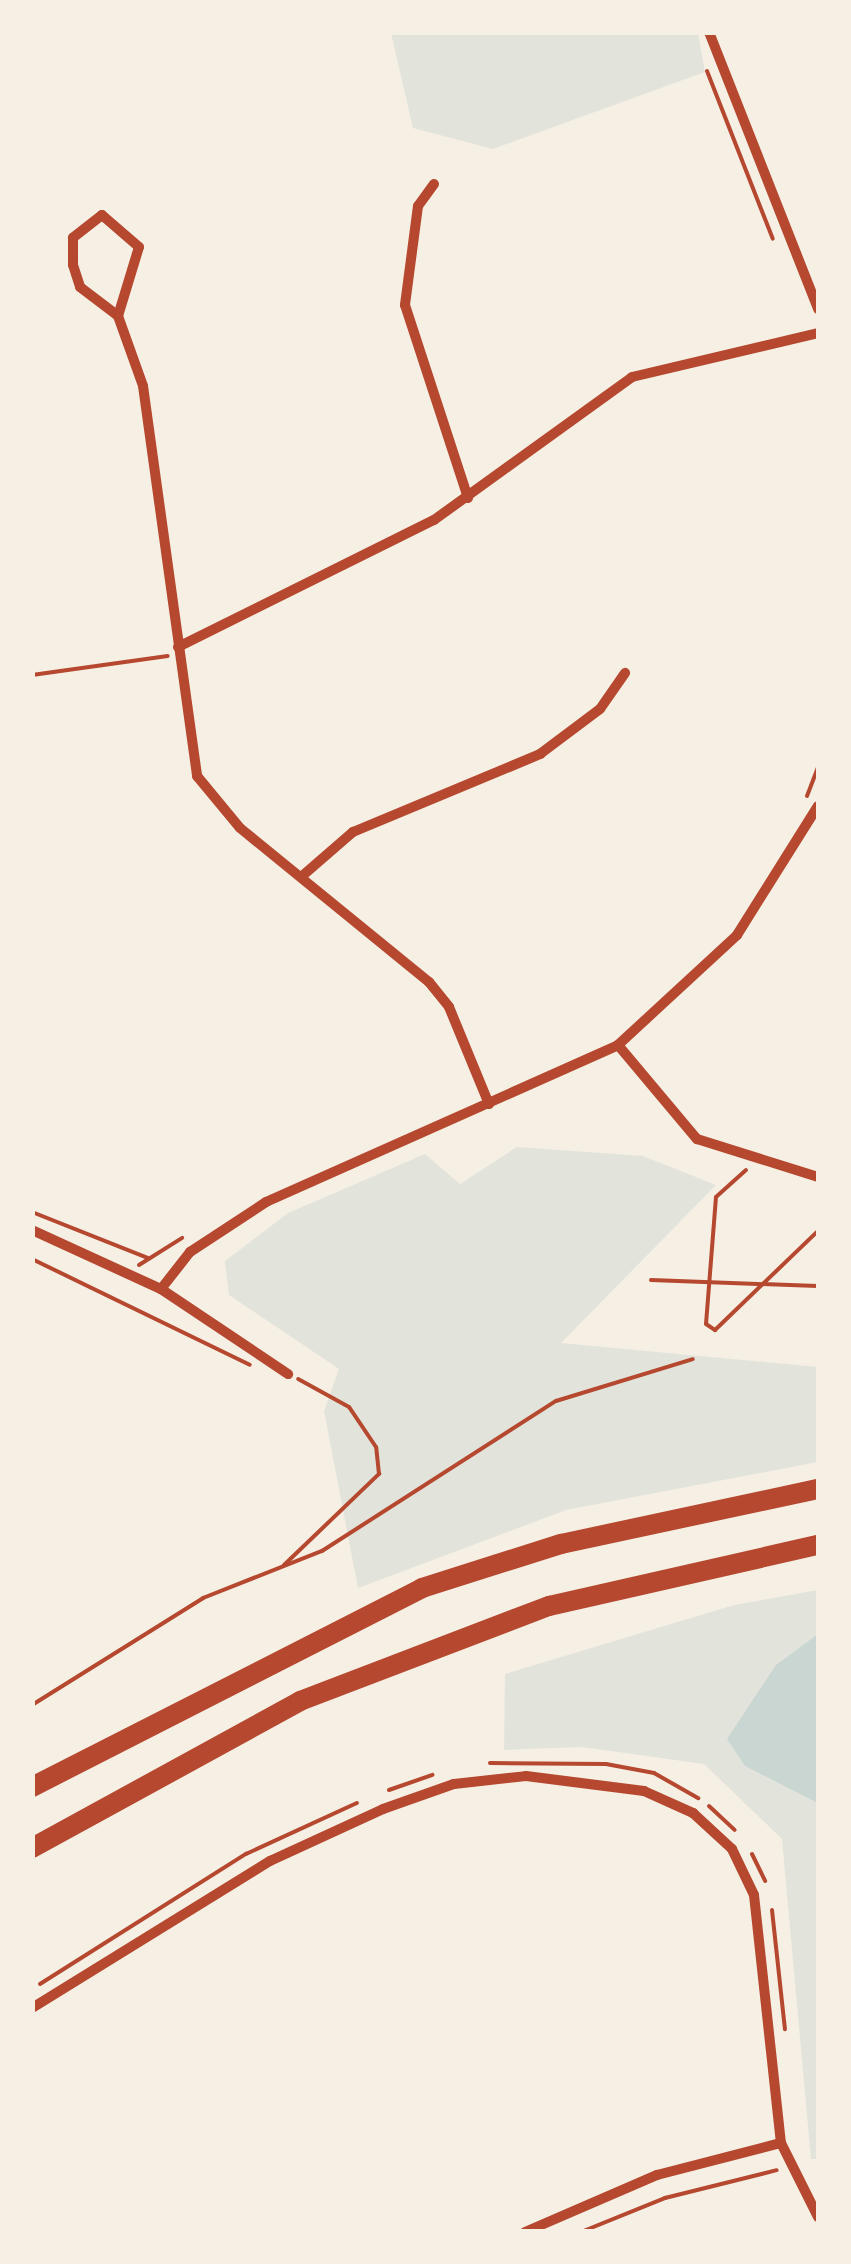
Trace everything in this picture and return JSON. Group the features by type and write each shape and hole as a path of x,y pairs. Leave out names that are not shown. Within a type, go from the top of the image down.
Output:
{"main road":[{"path":"32,1786 422,1588 561,1544 818,1489"},
{"path":"32,1848 300,1701 549,1606 818,1545"}],"street":[{"path":"709,32 818,309"},
{"path":"434,184 418,206 404,305 468,498"},
{"path":"118,316 80,287 73,265 73,238 102,215 138,247 118,316 152,424 197,776 240,828 429,982 450,1007 489,1104"},
{"path":"178,651 468,498 632,377 818,333"},
{"path":"301,877 352,832 540,754 600,709 625,673"},
{"path":"161,1289 190,1252 266,1202 618,1045 737,935 818,806"},
{"path":"618,1045 675,1122 757,1160 818,1177"},
{"path":"32,1230 161,1289 288,1374"},
{"path":"32,2008 270,1861 383,1809 454,1784 593,1779 693,1812 732,1849 754,1895 781,2143 787,2166 818,2218"},
{"path":"525,2232 657,2174 781,2143"}],"path":[{"path":"703,55 780,256"},
{"path":"32,675 178,651"},
{"path":"804,803 818,768"},
{"path":"757,1160 716,1197 706,1324 714,1330 818,1231"},
{"path":"32,1212 148,1258"},
{"path":"32,1258 99,1284 246,1367 262,1358"},
{"path":"651,1280 818,1289 818,1302"},
{"path":"32,1705 203,1598 280,1568 556,1400 693,1360"},
{"path":"280,1568 372,1485 379,1462 350,1406 288,1374"},
{"path":"480,1764 537,1758 654,1774 726,1819 762,1869 787,2046"},
{"path":"379,1794 446,1771"},
{"path":"32,1989 246,1854 361,1801"},
{"path":"581,2232 787,2166"}],"shaded area":[{"path":"391,33 698,33 705,72 493,149 413,128"},
{"path":"517,1147 643,1156 716,1185 561,1343 818,1367 818,1462 566,1510 358,1588 324,1411 339,1369 229,1295 225,1261 288,1213 425,1154 460,1184"},
{"path":"818,1590 818,2159 811,2159 782,1839 704,1764 582,1747 504,1750 505,1674 734,1605"},
{"path":"818,1634 818,1803 745,1766 727,1739 776,1665"}]}
